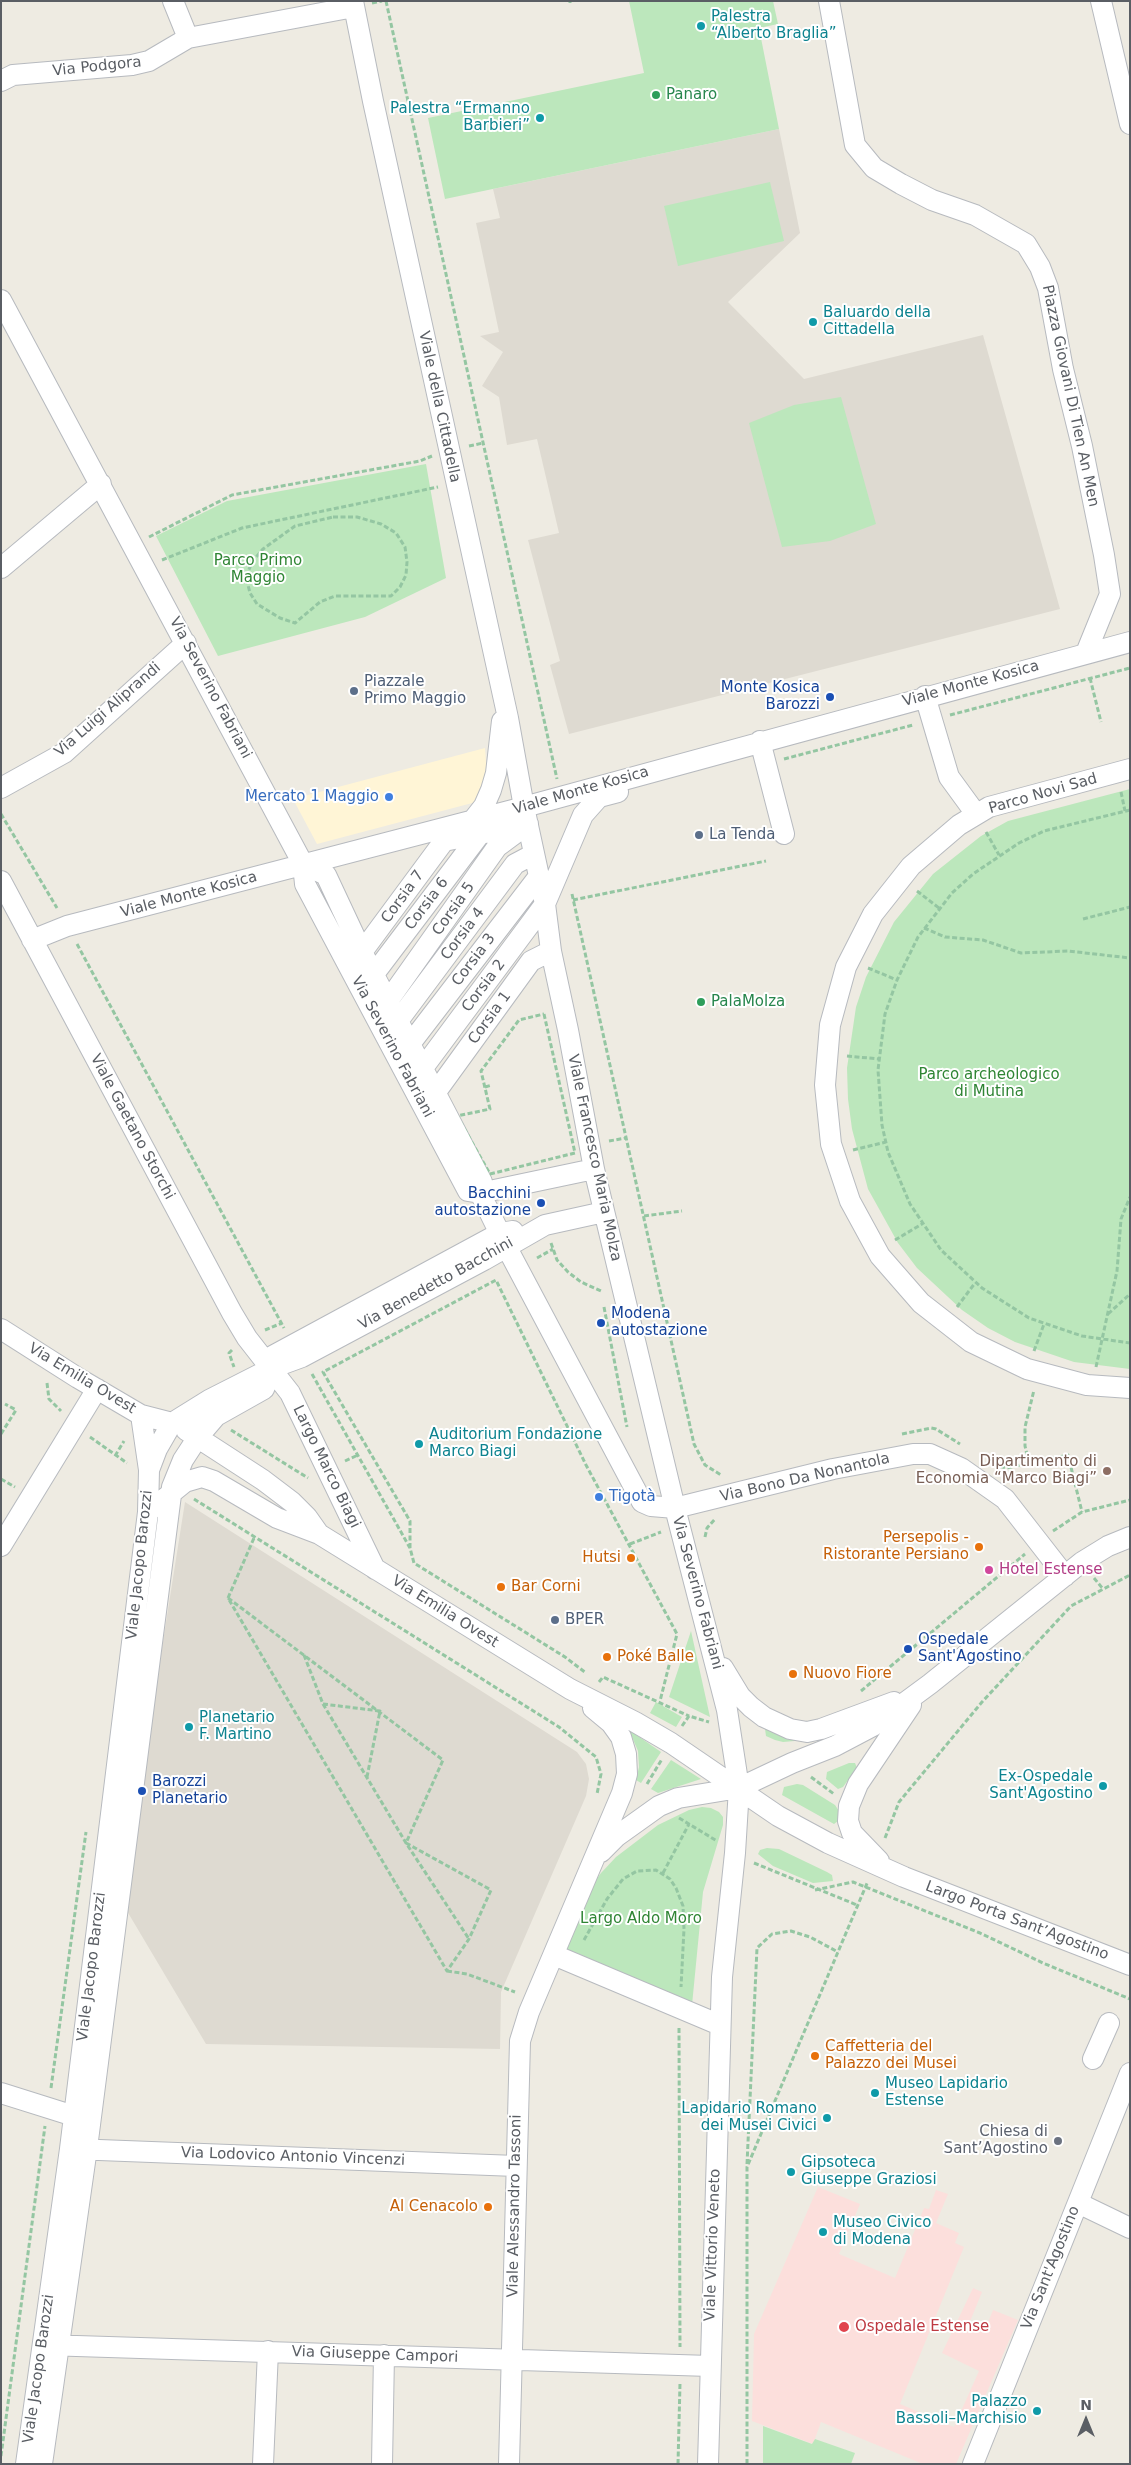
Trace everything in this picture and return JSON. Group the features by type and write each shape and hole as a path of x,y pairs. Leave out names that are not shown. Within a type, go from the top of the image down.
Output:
{"street":[{"path":"173,1 188,38"},
{"name":"Piazza Giovani Di Tien An Men","path":"829,1 855,145 874,168 901,184 932,200 975,215 1026,244 1040,267 1048,288 1063,369 1082,446 1110,594 1086,653"},
{"path":"1101,1 1130,124"},
{"name":"Via Podgora","path":"7,78 132,65 149,61 188,38 354,4"},
{"name":"Viale della Cittadella","path":"354,4 504,699 526,815"},
{"name":"Via Severino Fabriani","path":"1,300 7,324 101,484 186,642 303,864 305,884 468,1191 480,1193 642,1502 651,1506 674,1508 727,1710 739,1788"},
{"path":"1,568 101,484"},
{"name":"Via Luigi Aliprandi","path":"1,788 64,753 186,642"},
{"name":"Viale Monte Kosica","path":"928,708 1086,653 1130,642"},
{"name":"Viale Monte Kosica","path":"545,904 584,815 599,797 1130,653"},
{"name":"Corsia 6","path":"374,974 476,827 496,773 504,699"},
{"path":"928,708 949,777 976,814"},
{"path":"763,752 784,834"},
{"name":"Viale Monte Kosica","path":"32,940 67,926 303,864 526,815 560,796 763,752"},
{"name":"Parco Novi Sad","path":"1130,769 1006,801 976,814 932,846 900,878 873,914 849,961 836,996 826,1054 826,1115 834,1155 850,1201 877,1251 899,1281 945,1324 991,1353 1033,1371 1094,1385 1130,1388"},
{"name":"Viale Francesco Maria Molza","path":"526,815 545,904 551,951 594,1169 674,1508"},
{"name":"Corsia 5","path":"388,1001 497,847 526,815"},
{"name":"Corsia 7","path":"362,952 444,841 476,827"},
{"name":"Corsia 4","path":"398,1021 515,864 534,854"},
{"path":"303,864 326,875 362,952 482,1182 480,1193 594,1169"},
{"name":"Corsia 3","path":"410,1044 538,876"},
{"name":"Viale Gaetano Storchi","path":"1,881 247,1338 268,1364"},
{"name":"Corsia 2","path":"423,1068 545,904"},
{"name":"Corsia 1","path":"436,1092 531,961 551,951"},
{"name":"Via Benedetto Bacchini","path":"172,1423 268,1364 298,1350 503,1240 545,1225 604,1212"},
{"name":"Via Emilia Ovest","path":"1,1329 97,1390 141,1414 149,1474"},
{"path":"141,1414 172,1423 216,1416 264,1390 268,1364"},
{"name":"Largo Marco Biagi","path":"268,1364 290,1393 375,1569"},
{"path":"1,1546 97,1390"},
{"path":"182,1495 172,1487 183,1460 198,1437 216,1416"},
{"path":"149,1474 157,1449 172,1423"},
{"name":"Via Emilia Ovest","path":"172,1423 218,1450 292,1502 319,1534"},
{"name":"Via Bono Da Nonantola","path":"674,1508 833,1469 921,1453 944,1459 1005,1499 1065,1576"},
{"name":"Viale Jacopo Barozzi","path":"26,2464 49,2345 78,2149 74,2116 148,1512 149,1474"},
{"path":"78,2149 182,1495 185,1482 202,1477"},
{"name":"Via Emilia Ovest","path":"202,1477 214,1481 277,1518 319,1534 570,1689"},
{"path":"148,1512 182,1495"},
{"path":"594,1859 617,1836 659,1806 678,1798 739,1788 792,1763 854,1738 891,1714 921,1691 1065,1576 1108,1546 1130,1537"},
{"path":"708,1634 728,1680 740,1696 764,1717 790,1729 807,1732 821,1729 921,1691"},
{"path":"570,1689 611,1723 621,1738 626,1754 625,1784 594,1859 562,1959 720,2025 722,1977 735,1853 739,1788"},
{"path":"570,1689 635,1722 739,1788"},
{"name":"Largo Porta Sant’Agostino","path":"876,1862 852,1833 848,1821 849,1806 858,1784 921,1691"},
{"name":"Largo Porta Sant’Agostino","path":"739,1788 778,1816 904,1877 1130,1965"},
{"name":"Viale Alessandro Tassoni","path":"509,2464 520,2042 529,2012 562,1959"},
{"path":"1093,2059 1109,2022"},
{"name":"Viale Vittorio Veneto","path":"708,2464 720,2025"},
{"name":"Via Sant'Agostino","path":"973,2464 1130,2073"},
{"path":"1,2094 74,2116"},
{"name":"Via Lodovico Antonio Vincenzi","path":"78,2149 516,2166"},
{"path":"1078,2203 1130,2228"},
{"path":"42,2464 49,2345"},
{"name":"Via Giuseppe Campori","path":"49,2345 512,2358 710,2366"},
{"path":"263,2464 268,2351"},
{"path":"382,2464 384,2355"}],"path":[{"path":"386,1 560,796"},
{"path":"133,544 232,495 420,461 449,450 483,443"},
{"path":"145,566 242,528 456,483"},
{"path":"312,514 314,520"},
{"path":"333,517 357,517 382,524 396,533 405,547 407,562 406,576 400,587 391,596 335,596 320,602 295,623 280,618 257,604 250,593 246,577 252,562 263,549 279,536 295,526 314,520 333,517"},
{"path":"763,752 928,708 1090,678 1130,668"},
{"path":"1090,678 1101,722"},
{"path":"1130,810 1044,831 999,855 972,874 939,908 924,928 904,962 885,1014 879,1059 878,1098 886,1142 898,1179 922,1224 941,1250 975,1282 1005,1304 1044,1324 1082,1336 1130,1343"},
{"path":"1,814 67,926 282,1323 410,1548 414,1563 565,1657 599,1682 603,1677 660,1701 689,1716"},
{"path":"976,814 999,855"},
{"path":"573,900 766,860"},
{"path":"900,878 939,908"},
{"path":"571,891 694,1444 699,1456 710,1470 705,1478 715,1519 707,1528 703,1544"},
{"path":"1083,919 1130,908"},
{"path":"924,928 945,936 983,940 1021,953 1068,951 1130,958"},
{"path":"849,961 897,980"},
{"path":"544,1014 575,1153 490,1174 456,1116 490,1109 484,1087 481,1071 519,1020 544,1014"},
{"path":"826,1054 879,1059"},
{"path":"484,1087 492,1086"},
{"path":"834,1155 886,1142"},
{"path":"1094,1385 1101,1340 1117,1271 1121,1218 1130,1197"},
{"path":"644,1216 682,1211"},
{"path":"877,1251 922,1224"},
{"path":"541,1265 536,1257 552,1249 568,1272 581,1282 601,1289 629,1434"},
{"path":"410,1548 410,1521 323,1372 496,1280 586,1466 677,1634 660,1701"},
{"path":"945,1324 975,1282"},
{"path":"1106,1316 1115,1304 1130,1294"},
{"path":"233,1370 234,1365 229,1353 247,1338 282,1323"},
{"path":"1029,1463 1025,1446 1025,1427 1033,1371 1044,1324"},
{"path":"40,1379 48,1384 49,1399 75,1425 149,1474"},
{"path":"290,1393 316,1380"},
{"path":"1,1434 16,1410 5,1404"},
{"path":"617,1408 626,1424"},
{"path":"216,1416 233,1432 308,1478 358,1455"},
{"path":"218,1450 238,1426"},
{"path":"202,1477 182,1495 559,1728 596,1757 601,1774 594,1803"},
{"path":"856,1696 1039,1542 1082,1512 1130,1500"},
{"path":"228,1598 254,1538"},
{"path":"747,2167 876,1862 899,1802 982,1702 1071,1606 1130,1575"},
{"path":"228,1598 443,1760 406,1843"},
{"path":"228,1598 447,1971"},
{"path":"304,1655 323,1704 406,1843 469,1939"},
{"path":"323,1704 380,1711"},
{"path":"367,1777 380,1711"},
{"path":"792,1763 849,1806"},
{"path":"601,1774 625,1784"},
{"path":"659,1806 735,1853 767,1870 857,1905"},
{"path":"662,1873 688,1824"},
{"path":"1,2456 87,1827"},
{"path":"406,1843 491,1890 469,1939 447,1971"},
{"path":"562,1959 607,1899 623,1879 630,1874 648,1869 662,1873 676,1888 684,1918 680,2008 680,2365 678,2464"},
{"path":"815,1890 854,1882 980,1933 1043,1963 1130,1999"},
{"path":"747,2464 747,2167 756,1948 772,1934 791,1931 810,1937 838,1952"},
{"path":"447,1971 467,1974 515,1992 518,1983"}],"shaded area":[{"path":"779,129 800,233 728,302 804,379 983,335 1060,609 569,734 550,665 560,661 528,540 559,533 537,439 507,445 499,397 482,386 503,352 480,336 499,332 476,223 500,218 493,189"},
{"name":"Mercato 1 Maggio","path":"485,748 487,777 476,802 317,844 293,799"},
{"path":"185,1502 577,1752 586,1764 589,1779 586,1796 501,1992 500,2049 206,2044 124,1906 131,1844"},
{"name":"Ospedale Estense","path":"818,2187 860,2204 839,2254 895,2278 924,2208 929,2209 936,2190 948,2194 936,2223 959,2233 955,2243 964,2247 900,2404 954,2427 979,2371 942,2353 973,2288 982,2292 969,2324 985,2330 993,2310 1018,2320 956,2464 923,2464 821,2422 813,2444 752,2421 754,2334"}],"green space":[{"name":"Panaro","path":"629,1 773,1 778,24 759,28 779,129 445,199 428,118 644,73"},
{"path":"770,182 784,241 678,266 664,206"},
{"path":"841,397 876,524 830,541 782,547 749,423 794,405"},
{"name":"Parco Primo Maggio","path":"426,464 446,578 365,617 218,656 156,536 227,501"},
{"name":"Parco archeologico di Mutina","path":"1130,789 1130,1369 1074,1362 1015,1342 988,1328 962,1310 917,1268 898,1243 868,1189 852,1129 848,1099 847,1068 856,1007 866,977 894,922 933,874 981,836 1008,821"},
{"path":"691,1631 710,1717 669,1697"},
{"path":"656,1702 682,1717 676,1727 650,1713"},
{"path":"625,1727 661,1752 641,1783 636,1780 639,1767 638,1751 632,1737 624,1730"},
{"path":"765,1729 806,1740 783,1742 775,1740 766,1736"},
{"path":"671,1760 701,1779 658,1793 651,1789"},
{"path":"849,1763 855,1763 857,1768 843,1787 838,1789 826,1779 827,1772"},
{"path":"797,1784 803,1785 835,1805 839,1811 838,1821 834,1824 782,1795 784,1787"},
{"name":"Largo Aldo Moro","path":"702,1807 711,1808 719,1812 723,1817 723,1825 703,1892 692,2005 560,1950 586,1893 616,1857 658,1825 689,1810"},
{"path":"767,1848 779,1849 827,1872 832,1875 833,1881 813,1883 773,1866 758,1854 760,1850"},
{"path":"763,2426 812,2444 815,2439 855,2453 851,2464 763,2464"}],"place":[{"name":"Palestra “Alberto Braglia”","path":"701,26"},
{"name":"Panaro","path":"656,95"},
{"name":"Palestra “Ermanno Barbieri”","path":"540,118"},
{"name":"Baluardo della Cittadella","path":"813,322"},
{"name":"Piazzale Primo Maggio","path":"354,691"},
{"name":"Monte Kosica Barozzi","path":"830,697"},
{"name":"Mercato 1 Maggio","path":"389,797"},
{"name":"La Tenda","path":"699,835"},
{"name":"PalaMolza","path":"701,1002"},
{"name":"Bacchini autostazione","path":"541,1203"},
{"name":"Modena autostazione","path":"601,1323"},
{"name":"Auditorium Fondazione Marco Biagi","path":"419,1444"},
{"name":"Dipartimento di Economia “Marco Biagi”","path":"1107,1471"},
{"name":"Tigotà","path":"599,1497"},
{"name":"Persepolis - Ristorante Persiano","path":"979,1547"},
{"name":"Hutsi","path":"631,1558"},
{"name":"Hotel Estense","path":"989,1570"},
{"name":"Bar Corni","path":"501,1587"},
{"name":"BPER","path":"555,1620"},
{"name":"Ospedale Sant'Agostino","path":"908,1649"},
{"name":"Poké Balle","path":"607,1657"},
{"name":"Nuovo Fiore","path":"793,1674"},
{"name":"Planetario F. Martino","path":"189,1727"},
{"name":"Ex-Ospedale Sant'Agostino","path":"1103,1786"},
{"name":"Barozzi Planetario","path":"142,1791"},
{"name":"Caffetteria del Palazzo dei Musei","path":"815,2056"},
{"name":"Museo Lapidario Estense","path":"875,2093"},
{"name":"Lapidario Romano dei Musei Civici","path":"827,2118"},
{"name":"Chiesa di Sant’Agostino","path":"1058,2141"},
{"name":"Gipsoteca Giuseppe Graziosi","path":"791,2172"},
{"name":"Al Cenacolo","path":"488,2207"},
{"name":"Museo Civico di Modena","path":"823,2232"},
{"name":"Ospedale Estense","path":"844,2327"},
{"name":"Palazzo Bassoli–Marchisio","path":"1037,2411"}]}
